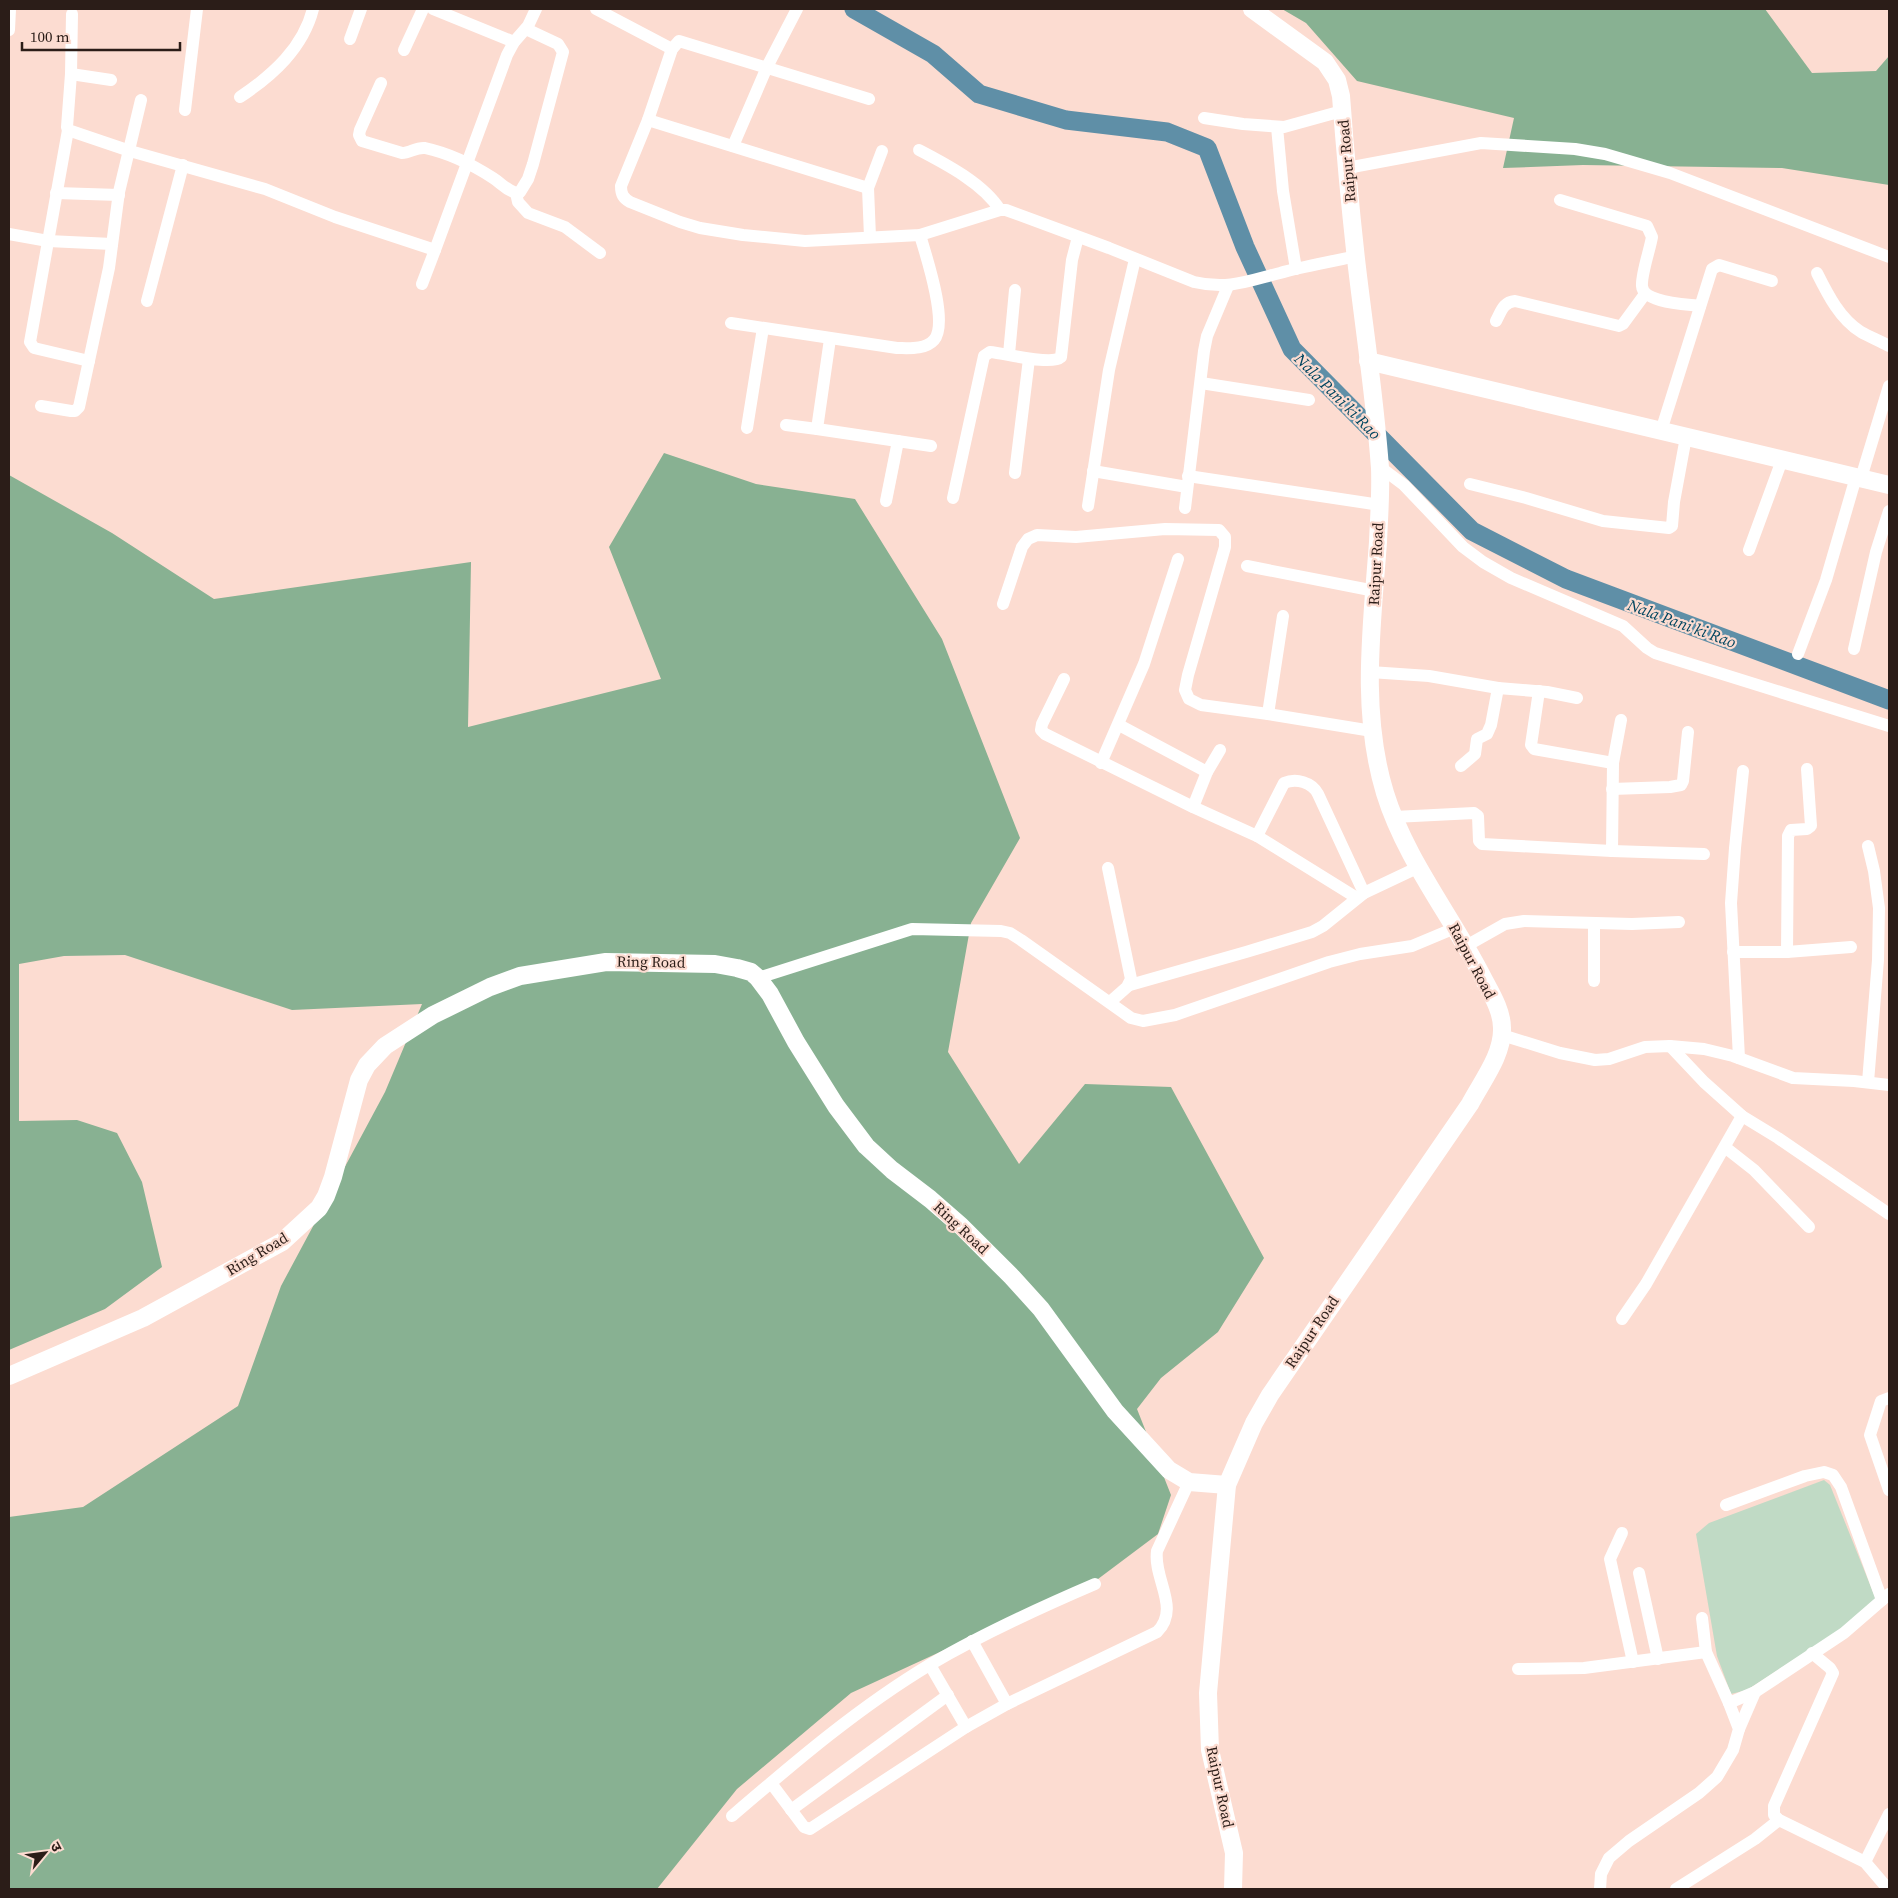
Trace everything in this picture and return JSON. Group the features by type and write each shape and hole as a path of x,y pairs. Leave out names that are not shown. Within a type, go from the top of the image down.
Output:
{"street":[{"path":"9,30 10,9"},
{"path":"185,110 197,9"},
{"path":"240,97 258,85 285,60 302,37 313,9"},
{"path":"350,38 361,9"},
{"path":"404,50 423,9"},
{"path":"433,9 514,42"},
{"path":"422,284 507,55 514,42 526,29 536,9"},
{"path":"598,9 672,49"},
{"path":"733,146 767,67 797,9"},
{"name":"Raipur Road","path":"1233,1889 1234,1853 1210,1750 1208,1694 1227,1484 1254,1423 1270,1395 1470,1104 1495,1060 1502,1035 1498,1009 1466,946 1419,867 1394,817 1385,793 1372,731 1370,672 1380,505 1379,462 1342,111 1337,80 1326,62 1252,9"},
{"path":"72,14 68,130 30,344 34,348 89,361"},
{"path":"516,193 523,188 528,179 563,52 558,44 526,29"},
{"path":"869,99 681,40 672,49 648,120 621,186 623,197 630,202 680,222 716,231 822,242 870,237 920,235 1000,210 1011,211 1194,282 1228,286 1248,283 1296,269 1356,256"},
{"path":"70,74 111,80"},
{"path":"381,83 360,130 359,135 362,141 402,153 424,148 467,164 516,193 518,202 528,213 557,223 600,253"},
{"path":"41,406 71,411 78,410 109,268 119,195 141,100"},
{"path":"1204,118 1277,127 1288,126 1342,111"},
{"path":"648,120 868,188"},
{"path":"1277,127 1283,191 1296,269"},
{"path":"68,130 130,151 265,189 334,217 435,250"},
{"path":"1347,168 1481,143 1565,148 1605,154 1670,173 1889,257"},
{"path":"918,150 982,189 1000,210"},
{"path":"870,237 867,203 868,188 882,151"},
{"path":"147,301 183,165"},
{"path":"56,193 119,195"},
{"path":"1560,200 1650,229 1652,237 1641,285 1645,294 1652,299 1700,306"},
{"path":"9,234 48,241 112,244"},
{"path":"731,323 897,348 913,348 930,343 935,339 939,325 939,311 920,235"},
{"path":"953,498 984,356 990,352 1029,359 1059,360 1062,355 1072,260 1078,237"},
{"path":"1088,506 1109,370 1135,258"},
{"path":"1661,431 1712,269 1719,265 1772,281"},
{"path":"1817,274 1836,307 1852,325 1861,332 1889,346"},
{"path":"1185,508 1207,336 1228,286"},
{"path":"1009,354 1015,290"},
{"path":"1496,321 1504,305 1515,301 1618,326 1623,324 1645,294"},
{"path":"747,428 762,328"},
{"path":"817,430 830,339"},
{"path":"1015,473 1029,359"},
{"path":"1368,360 1889,485"},
{"path":"1201,383 1309,400"},
{"path":"1798,654 1826,580 1889,386"},
{"path":"786,425 931,446"},
{"path":"1470,484 1526,498 1603,522 1669,528 1672,526 1674,502 1686,437"},
{"path":"886,501 898,441"},
{"path":"1749,550 1782,460"},
{"path":"1379,462 1404,485 1463,547 1483,562 1511,578 1623,626 1655,653 1889,726"},
{"path":"1093,471 1380,505"},
{"path":"1854,649 1885,539 1889,511"},
{"path":"1003,604 1022,547 1028,539 1034,536 1076,537 1165,529 1218,530 1223,533 1226,540 1223,558 1188,675 1186,694 1189,700 1201,705 1372,731"},
{"path":"1101,763 1144,664 1178,559"},
{"path":"1247,566 1374,590"},
{"path":"1268,714 1283,616"},
{"path":"1370,672 1429,676 1498,688 1539,691 1577,698"},
{"path":"1064,679 1042,724 1041,730 1045,734 1101,763 1257,836 1361,895"},
{"path":"1461,766 1475,754 1479,737 1488,732 1498,688"},
{"path":"1539,691 1531,743 1532,748 1613,763"},
{"path":"1612,851 1613,763 1621,720"},
{"path":"1119,725 1207,772"},
{"path":"1612,789 1681,785 1684,781 1688,732"},
{"path":"1193,807 1207,772 1220,750"},
{"path":"1786,952 1788,834 1793,829 1807,829 1811,826 1807,769"},
{"path":"1739,1058 1732,904 1743,771"},
{"path":"1257,836 1284,783 1290,781 1312,785 1318,794 1361,895"},
{"path":"1394,817 1474,813 1478,816 1478,841 1482,844 1704,854"},
{"path":"1868,846 1880,908 1878,960 1868,1082"},
{"path":"1110,1002 1130,985 1304,935 1323,926 1361,895 1419,867"},
{"path":"1108,868 1130,974 1130,985"},
{"path":"1466,946 1504,924 1524,921 1594,923 1679,922"},
{"path":"1594,923 1594,981"},
{"path":"758,978 912,928 1000,931 1010,933 1022,940 1131,1018 1143,1021 1154,1020 1329,962 1360,954 1412,946 1456,928"},
{"path":"1733,952 1786,952 1851,947"},
{"name":"Ring Road","path":"9,1376 143,1318 282,1242 301,1226 319,1208 329,1187 359,1080 367,1065 385,1046 433,1016 490,987 520,976 606,962 715,964 751,972 758,978 770,994 796,1042 836,1106 866,1146 892,1170 961,1226 1041,1308 1116,1411 1169,1470 1189,1482 1227,1484"},
{"path":"1502,1035 1560,1053 1595,1060 1609,1059 1645,1047 1670,1046 1704,1049 1739,1058 1793,1078 1889,1085"},
{"path":"1670,1046 1704,1082 1742,1116 1778,1138 1889,1214"},
{"path":"1622,1319 1646,1284 1726,1148 1742,1116"},
{"path":"1726,1148 1754,1170 1809,1227"},
{"path":"1889,1398 1881,1401 1870,1435 1889,1490"},
{"path":"1726,1505 1805,1476 1824,1472 1833,1475 1841,1487 1886,1597 1844,1632 1755,1692 1729,1704"},
{"path":"771,1783 804,1827 810,1829 966,1727 1007,1704 1157,1632 1163,1626 1168,1610 1156,1561 1157,1551 1189,1482"},
{"path":"1622,1533 1610,1558 1633,1662"},
{"path":"1640,1572 1658,1659"},
{"path":"732,1816 854,1717 930,1665 1031,1611 1095,1584"},
{"path":"1702,1618 1706,1652 1739,1729"},
{"path":"972,1641 1007,1704"},
{"path":"1518,1669 1584,1668 1706,1652"},
{"path":"1812,1653 1830,1668 1833,1673 1774,1806 1774,1815 1779,1820 1865,1862 1888,1889"},
{"path":"930,1665 966,1727"},
{"path":"1600,1889 1601,1874 1609,1858 1699,1793 1717,1777 1733,1750 1739,1729 1755,1692"},
{"path":"791,1810 948,1694"},
{"path":"1865,1862 1889,1814"},
{"path":"1676,1889 1756,1839 1779,1820"}],"green space":[{"path":"1282,9 1765,9 1812,73 1876,71 1889,56 1889,185 1782,168 1583,165 1503,168 1514,118 1357,81 1306,23"},
{"path":"664,453 756,484 855,499 942,639 1020,838 971,923 948,1052 1019,1164 1085,1084 1171,1087 1264,1258 1218,1332 1161,1378 1137,1409 1171,1495 1158,1534 1098,1579 851,1693 737,1789 657,1889 9,1889 9,1517 83,1507 238,1406 281,1286 385,1092 422,1004 292,1010 125,955 64,956 19,964 19,1121 77,1120 117,1133 142,1182 162,1267 105,1309 9,1350 9,475 112,533 214,599 471,562 468,727 661,679 609,547"},
{"path":"1824,1480 1830,1485 1875,1597 1875,1602 1846,1626 1747,1690 1731,1694 1717,1656 1696,1534 1709,1523"}],"waterway":[{"name":"Nala Pani ki Rao","path":"854,9 933,54 979,94 1066,120 1167,132 1207,148 1245,247 1292,349 1472,531 1566,579 1889,700"}]}
